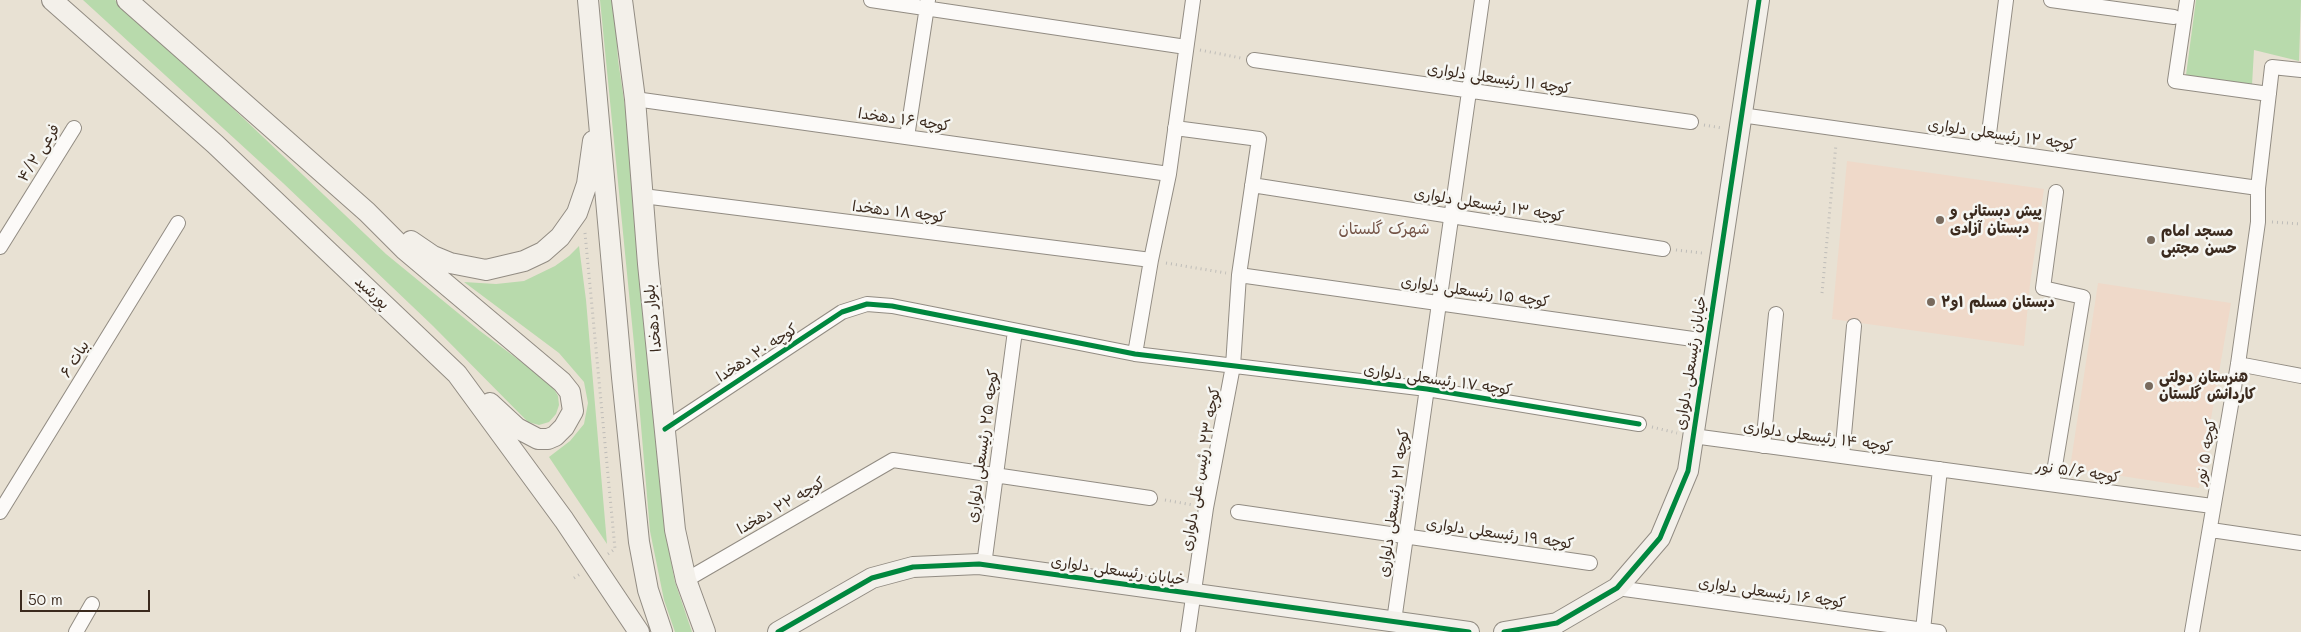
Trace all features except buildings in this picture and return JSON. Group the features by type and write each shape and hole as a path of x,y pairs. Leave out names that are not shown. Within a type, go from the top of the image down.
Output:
{"main road":[{"name":"پورشید","path":"52,0 215,144 457,374 564,520 639,632"},
{"path":"127,0 367,212 404,249 562,382 570,392 573,410 561,431 548,439 538,439 517,428 457,374"},
{"path":"588,0 639,542 648,590 662,632"},
{"name":"بلوار دهخدا","path":"622,0 635,99 675,530 686,580 705,632"},
{"name":"خیابان رئیسعلی دلواری","path":"1504,632 1557,622 1617,588 1660,538 1688,470 1759,0"},
{"path":"367,212 433,256 470,269 486,270 500,268 524,262 543,252 567,228 584,197 590,169 597,90"},
{"name":"خیابان رئیسعلی دلواری","path":"778,632 872,578 912,567 984,565 1394,622 1434,630 1469,632"}],"street":[{"path":"871,0 927,4 1186,47"},
{"path":"1135,354 1150,260 1168,174 1193,0"},
{"name":"کوچه ۲۱ رئیسعلی دلواری","path":"1394,622 1482,0"},
{"path":"1988,149 2006,0"},
{"path":"2051,0 2174,17"},
{"path":"2187,0 2174,81 2268,94"},
{"path":"907,137 927,4"},
{"name":"کوچه ۱۱ رئیسعلی دلواری","path":"1254,60 1691,122"},
{"name":"کوچه ۵ نور","path":"2192,632 2211,530 2212,506 2238,364 2258,222 2258,188 2272,67 2301,70"},
{"name":"کوچه ۱۶ دهخدا","path":"635,99 1168,174"},
{"name":"کوچه ۱۲ رئیسعلی دلواری","path":"1740,123 1837,128 2258,188"},
{"name":"فرعی ۴/۲","path":"0,247 74,128"},
{"name":"کوچه ۲۳ رئیس علی دلواری","path":"1175,128 1259,139 1239,275 1233,366 1206,508 1188,632"},
{"name":"کوچه ۱۳ رئیسعلی دلواری","path":"1252,185 1664,248"},
{"path":"2052,484 2083,297 2043,288 2056,192"},
{"name":"کوچه ۱۸ دهخدا","path":"643,196 1150,260"},
{"name":"بیات ۶","path":"0,512 178,223"},
{"name":"کوچه ۱۵ رئیسعلی دلواری","path":"1239,275 1707,341"},
{"name":"کوچه ۲۰ دهخدا","path":"665,429 842,312 867,304"},
{"name":"کوچه ۱۷ رئیسعلی دلواری","path":"867,304 892,306 1135,354 1427,389 1639,424"},
{"path":"1763,446 1776,314"},
{"path":"1842,456 1854,326"},
{"name":"کوچه ۲۵ رئیسعلی دلواری","path":"984,565 1015,331"},
{"path":"2238,364 2301,376"},
{"name":"کوچه ۱۴ رئیسعلی دلواری","path":"1693,436 1940,469"},
{"name":"کوچه ۲۲ دهخدا","path":"686,580 893,460 995,475"},
{"path":"1923,630 1940,469"},
{"name":"کوچه ۵/۶ نور","path":"1940,469 2212,506"},
{"path":"995,475 1150,498"},
{"name":"کوچه ۱۹ رئیسعلی دلواری","path":"1238,512 1590,563"},
{"path":"2211,530 2301,543"},
{"name":"کوچه ۱۶ رئیسعلی دلواری","path":"1617,588 1938,632"},
{"path":"76,632 92,604"}],"path":[{"path":"1186,47 1254,60"},
{"path":"1691,122 1740,123"},
{"path":"1822,293 1837,128"},
{"path":"2258,222 2301,224"},
{"path":"586,234 615,549"},
{"path":"1664,248 1720,255"},
{"path":"1150,260 1239,275"},
{"path":"1639,424 1693,436"},
{"path":"1150,498 1206,508"}],"shaded area":[{"path":"1847,161 2044,189 2030,284 2024,346 1832,319"},
{"name":"هنرستان دولتی کاردانش گلستان","path":"2098,283 2231,303 2199,488 2070,468"}],"green space":[{"path":"83,0 115,0 221,97 386,254 480,331 551,384 558,396 559,405 556,414 549,422 539,425 528,422 433,326 283,183"},
{"path":"600,0 614,0 618,60 627,120 665,531 675,582 692,632 675,632 664,600 650,531 634,344"},
{"path":"2196,0 2301,0 2299,61 2254,50 2252,85 2186,75"},
{"path":"579,246 586,300 607,544 549,457 570,441 584,424 588,403 584,382 559,353 464,282 496,284 524,281 555,266"}],"cycle path":[{"path":"1504,632 1557,623 1617,588 1660,538 1688,471 1759,0"},
{"path":"665,429 842,312 867,304 892,306 1135,354 1427,389 1639,424"},
{"path":"778,632 872,578 913,567 979,564 1469,632"}],"place":[{"name":"پیش دبستانی و دبستان آزادی","path":"1940,220"},
{"name":"مسجد امام حسن مجتبی","path":"2151,240"},
{"name":"دبستان مسلم ۱و۲","path":"1931,302"},
{"name":"هنرستان دولتی کاردانش گلستان","path":"2149,386"}],"district":[{"name":"شهرک گلستان","path":"1384,229"}]}
